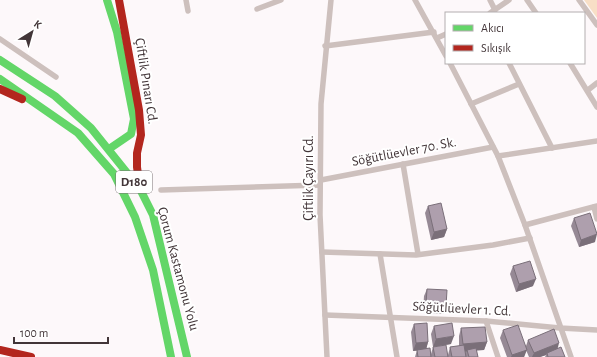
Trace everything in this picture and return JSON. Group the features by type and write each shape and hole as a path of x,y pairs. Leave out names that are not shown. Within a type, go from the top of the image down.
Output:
{"main road":[{"name":"Çiftlik Pınarı Cd.","path":"108,0 134,119 131,134 109,149"},
{"name":"Çiftlik Pınarı Cd.","path":"119,0 139,110 141,134 137,153 137,167 140,189"},
{"name":"Çorum Kastamonu Yolu","path":"0,60 55,96 91,128 140,189 153,215 187,356"},
{"name":"Çorum Kastamonu Yolu","path":"0,79 78,133 114,174 135,217 153,270 170,356"},
{"path":"0,89 49,113"},
{"path":"0,350 31,357"}],"street":[{"path":"186,0 188,10"},
{"path":"257,9 281,0"},
{"name":"Çiftlik Çayırı Cd.","path":"327,357 320,183 321,104 325,46 331,0"},
{"path":"415,0 445,54"},
{"path":"490,0 493,11 509,0"},
{"path":"527,0 535,12"},
{"path":"579,0 597,25"},
{"path":"325,46 434,32"},
{"path":"437,38 445,34"},
{"path":"0,39 56,77"},
{"path":"451,64 498,156 530,238 571,357"},
{"path":"509,64 552,148"},
{"path":"571,64 588,90 597,107"},
{"path":"588,90 597,83"},
{"path":"471,104 519,84"},
{"path":"498,156 597,141"},
{"name":"Söğütlüevler 70. Sk.","path":"161,190 320,183 403,164 493,147"},
{"path":"403,164 418,254"},
{"path":"525,225 595,206 597,219"},
{"path":"322,252 418,254 493,246 530,238"},
{"path":"380,254 397,357"},
{"name":"Söğütlüevler 1. Cd.","path":"325,315 486,321 597,330"},
{"path":"486,321 498,357"}],"shaded area":[{"path":"584,0 597,0 597,18"}],"building":[{"path":"441,203 447,229 434,232 428,206"},
{"path":"590,213 597,234 581,240 574,218"},
{"path":"530,261 536,279 519,284 513,266"},
{"path":"427,289 447,290 446,306 426,304"},
{"path":"427,323 428,342 416,343 414,324"},
{"path":"452,323 454,336 436,339 434,326"},
{"path":"518,325 527,350 512,355 503,330"},
{"path":"485,327 487,342 463,344 461,328"},
{"path":"554,329 559,343 534,353 528,340"},
{"path":"446,345 448,357 435,357 433,347"},
{"path":"464,345 466,357 452,357 450,347"},
{"path":"561,347 565,357 548,357 547,353"},
{"path":"430,348 431,357 418,357 417,350"},
{"path":"476,348 478,357 469,357 467,350"}],"traffic: fast":[{"path":"107,0 117,32 134,119 131,134 109,149"},
{"path":"0,60 55,96 91,128 140,189 153,215 187,357"},
{"path":"0,79 78,133 114,174 135,217 153,270 171,357"}],"traffic: jam":[{"path":"119,0 139,110 141,135 137,153 137,167 140,189"},
{"path":"0,89 22,99"},
{"path":"0,350 31,357"}]}
